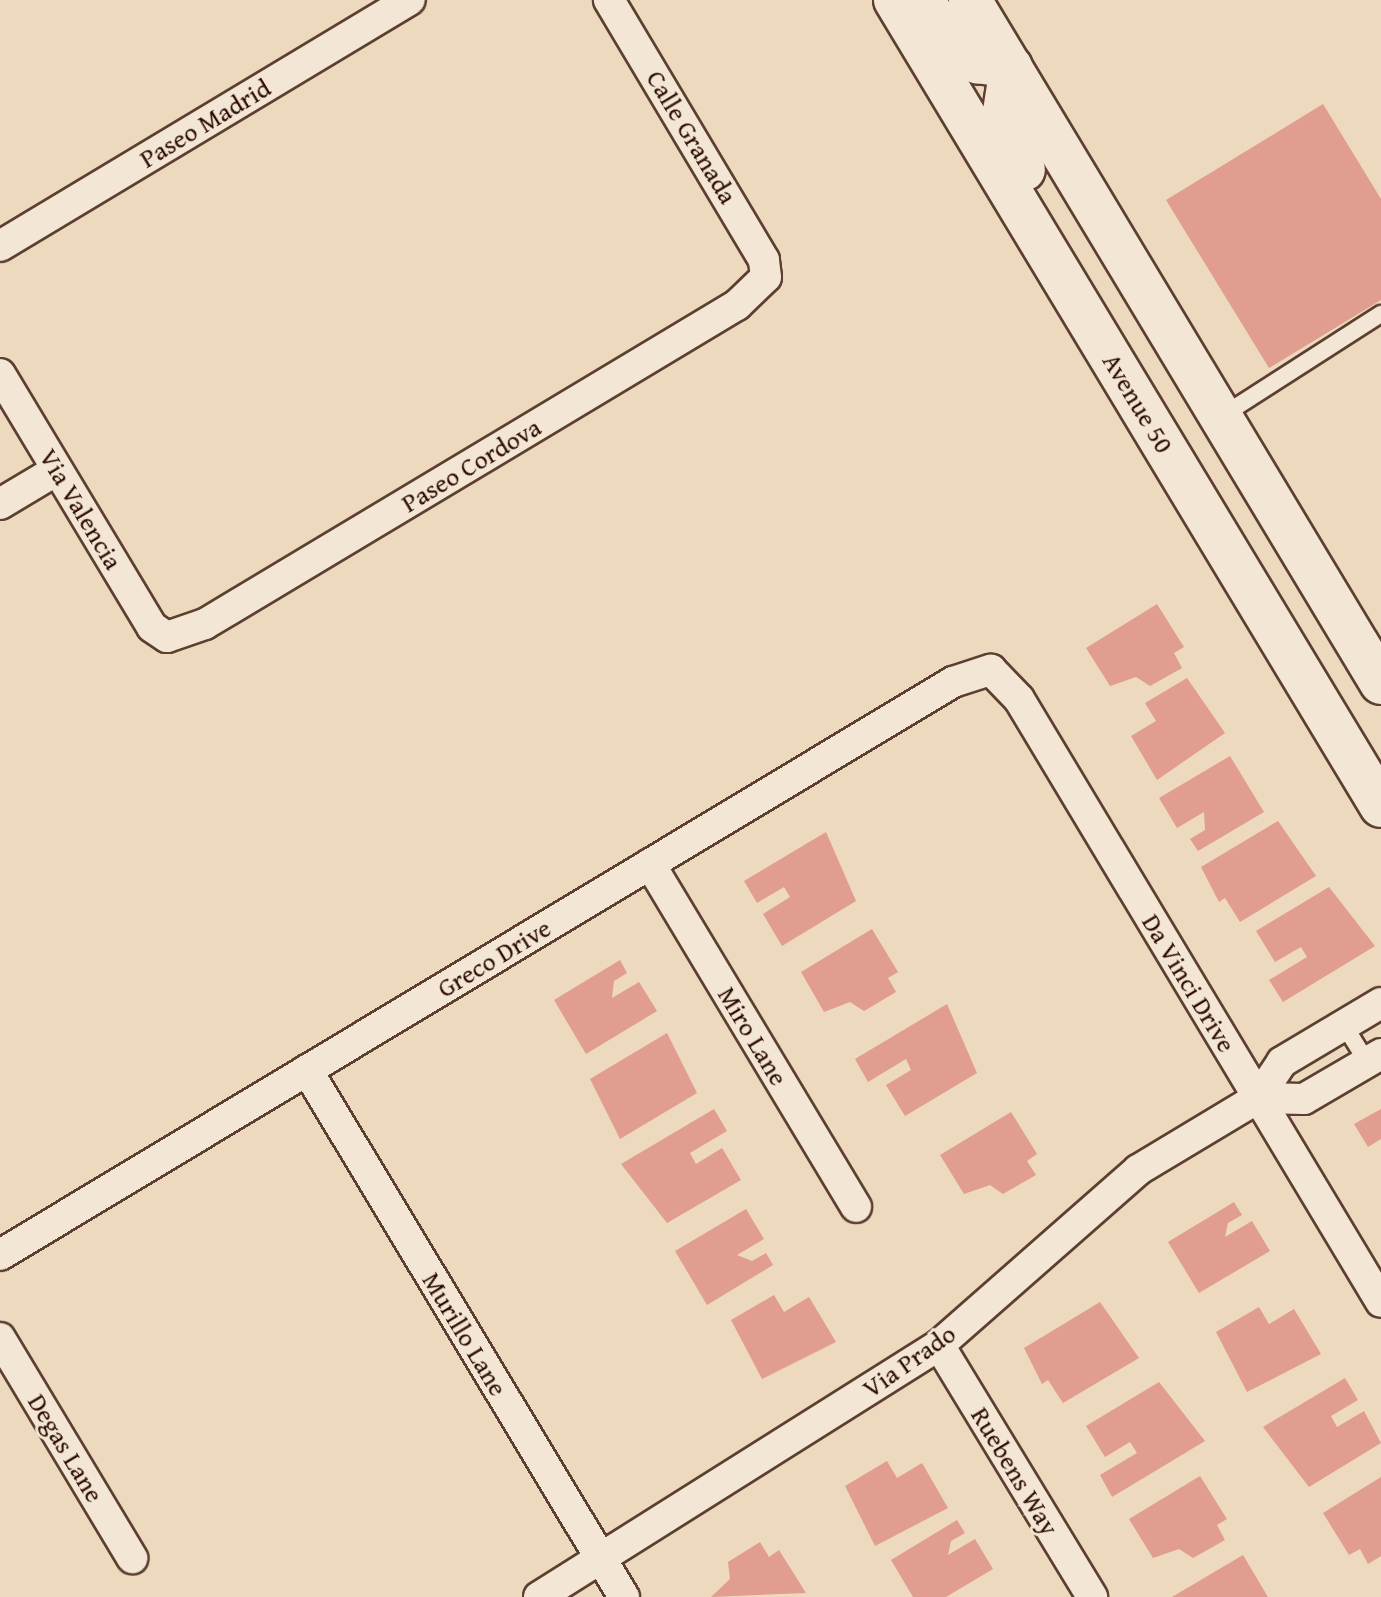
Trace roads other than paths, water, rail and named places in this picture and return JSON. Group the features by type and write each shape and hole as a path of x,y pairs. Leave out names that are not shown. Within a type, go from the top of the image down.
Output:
{"main road":[{"name":"Avenue 50","path":"895,0 1381,806"},
{"path":"924,0 951,46 977,62 1011,67"},
{"path":"970,0 1381,683"},
{"path":"1011,67 1001,131 1153,387 1168,453"}],"street":[{"name":"Paseo Madrid","path":"0,246 410,0"},
{"name":"Calle Granada","path":"609,0 753,239 766,277"},
{"name":"Paseo Cordova","path":"167,637 205,624 574,403 737,305 766,277"},
{"name":"Via Valencia","path":"0,374 152,627 167,637"},
{"path":"0,504 57,470"},
{"name":"Greco Drive","path":"0,1255 953,682 991,670"},
{"name":"Da Vinci Drive","path":"991,670 1019,699 1381,1302"},
{"name":"Miro Lane","path":"650,864 856,1207"},
{"name":"Via Prado","path":"539,1597 939,1345 1138,1170 1258,1098 1282,1062 1381,1003"},
{"path":"1258,1098 1304,1099 1374,1058"},
{"name":"Murillo Lane","path":"307,1070 624,1597"},
{"name":"Degas Lane","path":"0,1338 132,1558"},
{"name":"Ruebens Way","path":"939,1345 1092,1597"}],"lane":[{"path":"1221,417 1381,314"},
{"path":"1344,1025 1374,1058"}]}
